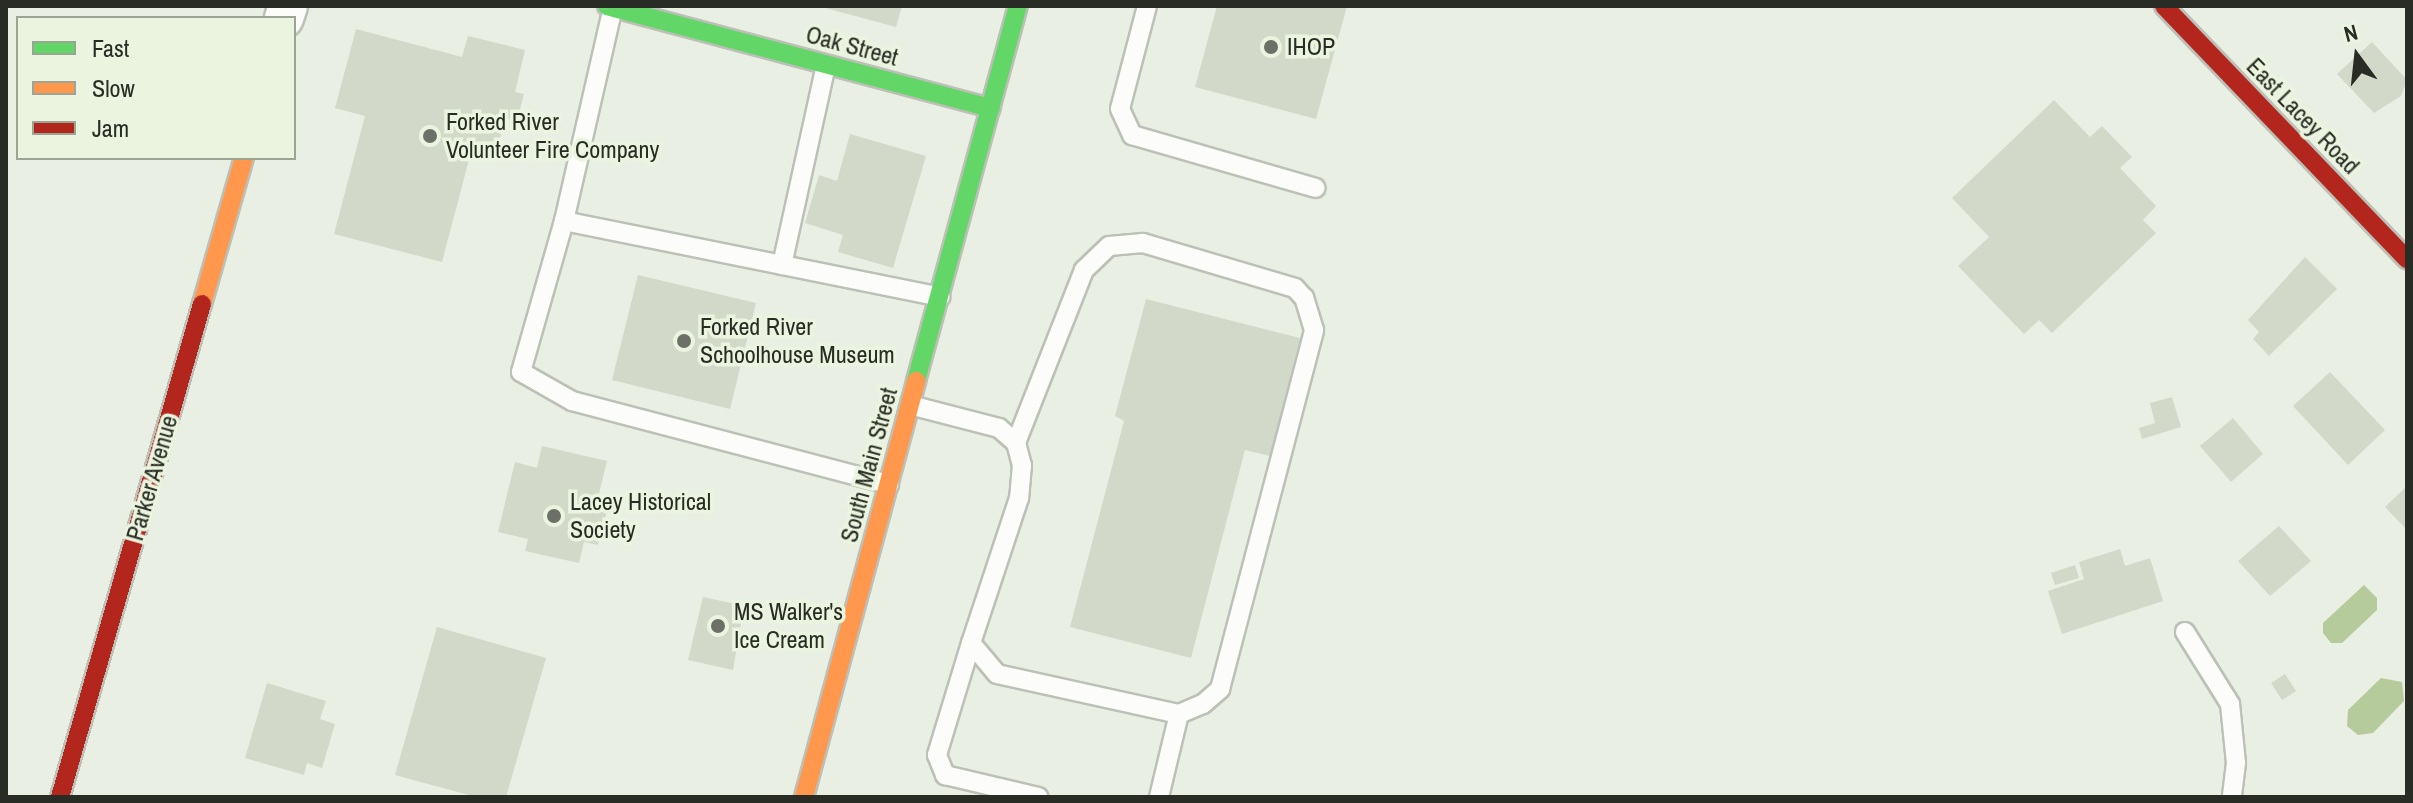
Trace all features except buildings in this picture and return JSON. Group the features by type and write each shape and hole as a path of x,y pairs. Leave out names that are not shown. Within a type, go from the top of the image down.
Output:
{"main road":[{"name":"South Main Street","path":"804,797 1018,6"},
{"name":"East Lacey Road","path":"2164,6 2407,259"},
{"name":"Oak Street","path":"610,7 991,108"},
{"name":"Parker Avenue","path":"60,797 243,160"}],"lane":[{"path":"1147,6 1120,109 1132,135 1316,188"},
{"path":"610,7 564,221 521,372 572,401 889,484"},
{"path":"782,265 826,64"},
{"path":"564,221 940,297"},
{"path":"971,643 997,674 1179,714 1203,704 1220,689 1314,330 1304,298 1295,288 1143,243 1109,246 1084,270 1016,443"},
{"path":"910,405 999,428 1016,443 1022,465 1019,498 937,755 945,775 1038,797"},
{"path":"2185,632 2230,704 2236,763 2232,797"},
{"path":"1159,797 1179,714"}],"shaded area":[{"path":"2364,585 2377,598 2377,610 2342,643 2331,643 2323,633 2323,623"},
{"path":"2381,678 2402,682 2404,701 2373,733 2358,735 2347,726 2348,710"}],"traffic: fast":[{"path":"607,6 991,108"},
{"path":"916,381 1018,6"}],"traffic: slow":[{"path":"202,304 243,160"},
{"path":"804,797 916,381"}],"traffic: jam":[{"path":"2164,6 2407,259"},
{"path":"60,797 202,304"}],"place":[{"name":"IHOP","path":"1271,47"},
{"name":"Forked River Volunteer Fire Company","path":"430,136"},
{"name":"Forked River Schoolhouse Museum","path":"684,341"},
{"name":"Lacey Historical Society","path":"554,516"},
{"name":"MS Walker's Ice Cream","path":"718,626"}]}
